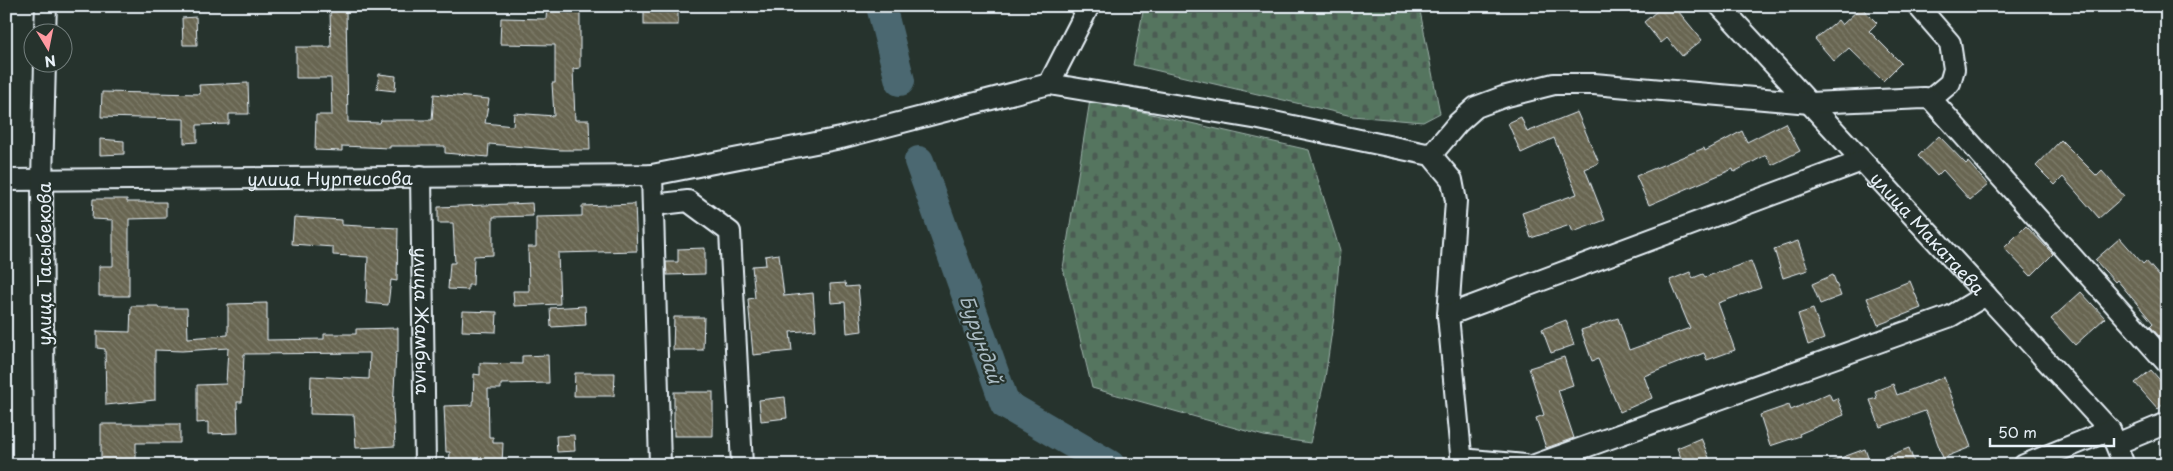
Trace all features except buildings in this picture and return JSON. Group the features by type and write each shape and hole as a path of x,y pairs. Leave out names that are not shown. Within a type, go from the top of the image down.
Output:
{"street":[{"path":"45,22 46,6"},
{"path":"1090,6 1049,84 1259,119 1431,155 1452,180 1456,201 1448,315 1462,462 1525,465"},
{"name":"улица Макатаева","path":"1720,6 1986,295 2113,437 2124,465"},
{"path":"1918,6 1950,43 1954,70 1950,83 1931,99"},
{"name":"улица Тасыбекова","path":"44,465 42,180 45,72"},
{"name":"улица Нурпеисова","path":"6,180 652,175 841,138 1049,84"},
{"path":"1431,155 1458,123 1476,107 1503,97 1554,84 1594,84 1810,103 1931,99 2167,362"},
{"path":"1448,315 1862,161"},
{"path":"652,175 660,465"},
{"name":"улица Жамбыла","path":"420,176 425,465"},
{"path":"653,206 688,201 730,232 742,465"},
{"path":"1535,465 1951,316 1986,295"},
{"path":"2024,465 2113,437 2167,423"}],"green space":[{"path":"1144,6 1419,6 1440,113 1423,122 1352,116 1133,65"},
{"path":"1090,100 1309,150 1340,251 1334,317 1325,378 1310,443 1264,436 1092,388 1063,268"}],"waterway":[{"path":"881,6 900,81"},
{"name":"Бурундай","path":"919,161 1005,404 1110,465"}]}
